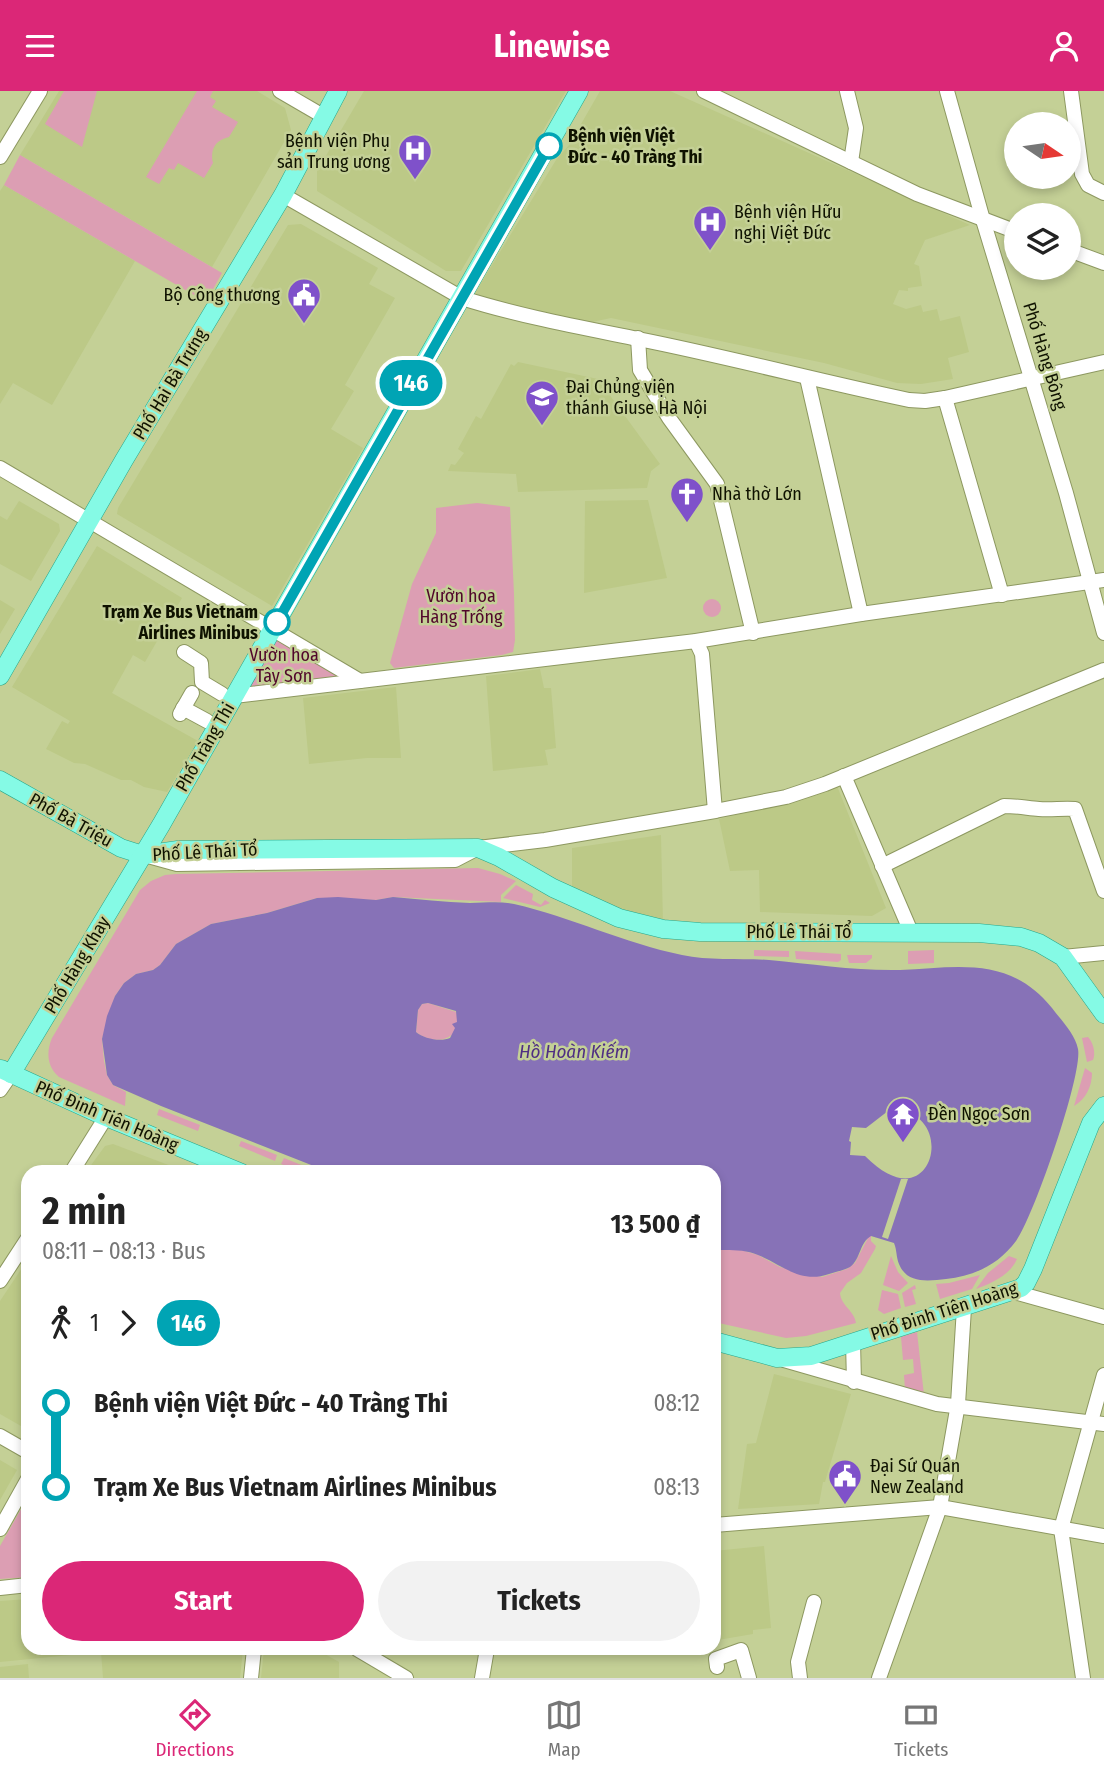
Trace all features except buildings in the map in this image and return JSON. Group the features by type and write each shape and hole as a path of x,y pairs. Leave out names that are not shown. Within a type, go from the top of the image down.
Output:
{"main road":[{"name":"Phố Hai Bà Trưng","path":"0,676 283,195 338,91"},
{"name":"Phố Tràng Thi","path":"143,855 228,695 273,629 579,91"},
{"name":"Phố Bà Triệu","path":"0,780 121,848 143,855"},
{"name":"Phố Lê Thái Tổ","path":"143,855 178,850 478,848 579,901 619,918 663,929 700,932 1011,935 1039,943 1063,957 1104,1014"},
{"name":"Phố Hàng Khay","path":"5,1072 143,855"},
{"name":"Phố Đinh Tiên Hoàng","path":"5,1072 223,1165"},
{"name":"Phố Đinh Tiên Hoàng","path":"721,1343 777,1358 810,1356 1014,1292 1026,1283 1030,1276 1077,1155 1094,1117 1104,1106"}],"street":[{"path":"0,157 40,91"},
{"path":"280,91 323,116"},
{"path":"704,91 917,194 1004,227"},
{"path":"847,91 856,128 851,162"},
{"name":"Phố Hàng Bông","path":"947,91 983,220 1097,581 1104,633"},
{"path":"1071,91 1082,174 1088,185 1104,193"},
{"path":"283,195 462,298 584,329 638,338 909,400 945,398 1104,362"},
{"path":"1081,254 1104,263"},
{"path":"638,338 639,370 669,418 717,484 753,633"},
{"path":"807,378 861,614"},
{"path":"945,398 1002,595"},
{"path":"0,468 360,681"},
{"path":"184,652 201,663 201,682 228,695 696,641 861,614 1097,581"},
{"path":"696,641 702,654 715,811"},
{"path":"478,848 545,840 786,797 1104,670"},
{"path":"192,693 182,711 206,721"},
{"path":"844,776 911,932"},
{"path":"882,866 1004,806 1075,809 1104,891"},
{"path":"1063,957 1104,953"},
{"path":"0,1090 5,1072"},
{"path":"76,1165 106,1117"},
{"path":"0,1281 21,1249"},
{"path":"1014,1292 1104,1317"},
{"path":"879,1678 940,1507 958,1404 964,1308"},
{"path":"853,1342 854,1382"},
{"path":"777,1358 937,1404 958,1404 1098,1423"},
{"path":"1083,1678 1061,1529 1098,1423 1104,1375"},
{"path":"0,1436 21,1448"},
{"path":"0,1529 21,1492"},
{"path":"721,1524 940,1507 1104,1536"},
{"path":"0,1588 21,1586"},
{"path":"800,1678 799,1662 814,1602"},
{"path":"717,1667 716,1659 741,1650 749,1678"},
{"path":"251,1678 253,1655"},
{"path":"367,1655 406,1678"},
{"path":"482,1678 486,1655"}],"shaded area":[{"path":"59,91 257,91 285,108 291,130 212,267 20,155"},
{"name":"Bệnh viện Phụ sản Trung ương","path":"364,91 566,91 461,271 446,271 317,191 317,171"},
{"name":"Bệnh viện Hữu nghị Việt Đức","path":"600,91 670,91 970,225 925,240 914,264 919,266 922,286 908,288 908,291 899,290 893,304 906,309 921,305 923,312 937,309 940,321 960,316 969,352 948,358 953,379 921,384 897,383 824,363 611,318 587,323 472,298"},
{"path":"4,185 135,261 52,405 13,383 0,404 0,191"},
{"path":"301,224 378,268 369,284 395,298 345,385 354,391 331,429 363,448 272,606 117,514 118,508 288,225"},
{"name":"Đại Chủng viện thánh Giuse Hà Nội","path":"518,362 598,379 660,464 651,471 647,488 518,492 516,474 448,471 451,464 455,465 464,453 458,449 476,416 481,419 511,364 514,366"},
{"path":"648,500 667,578 584,593 585,501"},
{"path":"19,501 59,524 60,531 31,581 0,564 0,516 7,520"},
{"path":"97,546 182,598 145,662 133,655 112,693 198,741 167,792 144,787 131,780 121,780 85,764 74,763 46,749 62,721 68,724 70,721 12,687"},
{"path":"0,600 15,609 0,634"},
{"path":"540,669 544,688 551,688 556,748 545,750 548,765 493,771 486,676"},
{"path":"396,687 401,758 367,758 309,764 303,698"},
{"path":"837,786 886,908 872,916 760,912 759,870 730,871 719,819 790,802"},
{"path":"661,835 663,923 621,911 582,894 572,886 572,848"},
{"path":"113,1144 168,1165 91,1165 105,1146"},
{"path":"21,1270 21,1426 0,1414 0,1301"},
{"path":"774,1374 851,1394 823,1482 819,1504 738,1509 747,1444 756,1443"},
{"path":"0,1460 17,1470 0,1500"},
{"path":"764,1546 771,1628 721,1639 721,1550"},
{"path":"21,1600 21,1655 71,1655 0,1662 0,1601"},
{"path":"101,1655 242,1655 240,1678 103,1678"},
{"path":"263,1655 327,1655 339,1662 339,1678 261,1678"},
{"path":"28,1664 29,1678 0,1678 0,1667"}],"green space":[{"path":"64,91 97,91 82,147 45,124"},
{"path":"197,91 213,91 210,97 216,101 212,107 238,122 229,137 215,146 213,163 204,178 178,163 174,170 169,168 159,184 146,177"},
{"path":"20,155 222,273 206,302 4,185"},
{"name":"Vườn hoa Hàng Trống","path":"477,503 510,507 515,640 513,652 394,668 390,663 412,584 436,533 436,508"},
{"path":"712,599 718,602 721,608 718,614 712,617 706,614 703,608 706,602"},
{"name":"Vườn hoa Tây Sơn","path":"276,637 348,678 243,691"},
{"path":"478,868 516,881 501,895 501,902 393,897 376,900 317,898 267,913 211,924 176,944 160,965 153,970 136,974 124,983 115,996 102,1039 104,1061 107,1075 113,1085 126,1092 125,1106 59,1077 52,1069 48,1054 52,1038 140,890 151,881 176,874"},
{"path":"516,885 533,894 532,900 541,905 545,900 550,903 540,907 503,898"},
{"path":"754,950 789,951 789,957 754,956"},
{"path":"934,950 934,963 908,964 908,951"},
{"path":"795,951 841,954 841,960 796,959"},
{"path":"847,955 872,955 872,958 866,963 849,963"},
{"path":"428,1003 456,1012 458,1022 452,1035 439,1040 416,1032 418,1010 422,1004"},
{"path":"1088,1037 1094,1054 1093,1060 1087,1062 1082,1038"},
{"path":"1085,1068 1092,1073 1091,1083 1088,1092 1074,1106"},
{"path":"159,1109 200,1125 198,1131 157,1115"},
{"path":"241,1141 277,1155 275,1161 239,1146"},
{"path":"284,1158 302,1165 284,1165 281,1164"},
{"path":"871,1236 875,1249 861,1273 847,1283 840,1293 856,1323 806,1336 786,1338 721,1324 721,1250 741,1250 758,1255 780,1267 822,1277 847,1269 855,1263"},
{"path":"891,1256 898,1272 908,1283 899,1291 883,1285"},
{"path":"1009,1256 1017,1259 1010,1270 976,1289 988,1273"},
{"path":"980,1275 972,1289 940,1299 936,1284"},
{"path":"915,1285 916,1289 912,1290 916,1304 905,1307 902,1293"},
{"path":"882,1290 898,1294 901,1308 884,1314 878,1310"},
{"path":"917,1332 924,1395 905,1390 904,1375 914,1373 913,1359 903,1360 901,1337"},
{"path":"21,1509 21,1578 0,1579 0,1546"}],"water":[{"name":"Hồ Hoàn Kiếm","path":"393,897 460,903 497,902 535,909 639,944 693,957 769,960 867,969 983,968 1019,980 1036,991 1052,1008 1071,1033 1078,1049 1073,1086 1034,1205 1016,1241 994,1262 976,1272 957,1277 919,1280 907,1275 903,1270 894,1243 871,1236 850,1267 809,1277 792,1272 753,1253 721,1250 721,1165 311,1165 113,1085 107,1075 102,1039 107,1016 124,983 136,974 153,970 176,944 211,924 267,913 317,898 376,900","holes":["428,1003 456,1011 457,1022 452,1024 455,1028 450,1038 433,1039 416,1032 418,1010 422,1004","888,1111 911,1114 925,1125 931,1141 930,1157 922,1171 909,1178 889,1174 865,1156 850,1155 852,1127 866,1128"]}],"pier":[{"path":"901,1179 908,1179 888,1239 882,1237"}],"bus line":[{"name":"146","path":"277,622 549,146"}],"place":[{"name":"Bệnh viện Việt Đức - 40 Tràng Thi","path":"549,146"},
{"name":"Bệnh viện Phụ sản Trung ương","path":"415,181"},
{"name":"Bệnh viện Hữu nghị Việt Đức","path":"710,252"},
{"name":"Bộ Công thương","path":"304,325"},
{"name":"Đại Chủng viện thánh Giuse Hà Nội","path":"542,427"},
{"name":"Nhà thờ Lớn","path":"687,524"},
{"name":"Trạm Xe Bus Vietnam Airlines Minibus","path":"277,622"},
{"name":"Đền Ngọc Sơn","path":"903,1144"},
{"name":"Đại Sứ Quán New Zealand","path":"845,1506"}]}
